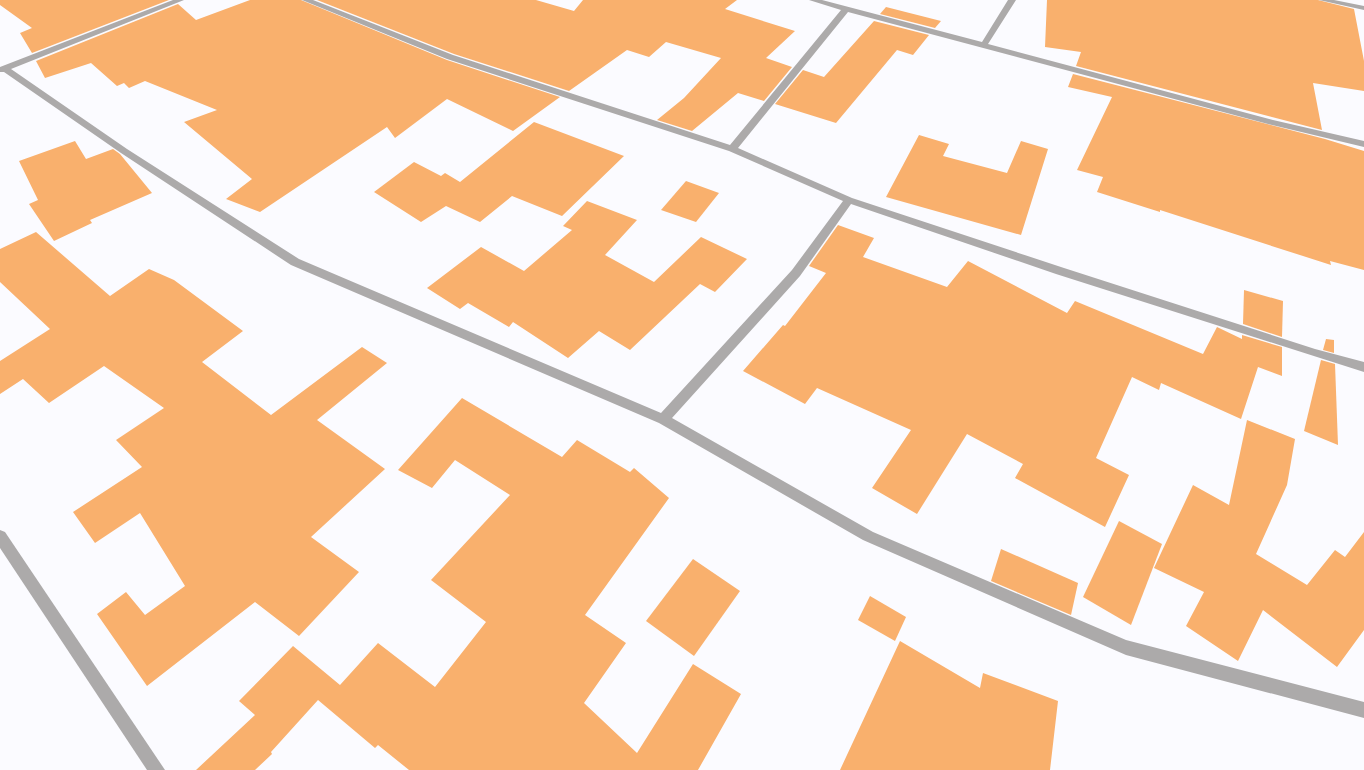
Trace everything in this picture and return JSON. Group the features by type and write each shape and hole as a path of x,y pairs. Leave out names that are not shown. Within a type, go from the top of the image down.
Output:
{"street":[{"path":"148,0 156,8"},
{"path":"3,70 156,8 180,0"},
{"path":"306,0 450,56 732,149 849,200 1060,271 1364,367"},
{"path":"813,0 1270,122 1364,144"},
{"path":"984,45 1012,0"},
{"path":"1323,0 1364,8"},
{"path":"732,149 846,9"},
{"path":"3,70 295,262 663,418 868,536 1126,648 1364,710"},
{"path":"663,418 796,273 849,200"},
{"path":"0,536 157,770"}],"building":[{"path":"0,0 169,0 32,53 20,33 32,28 0,5"},
{"path":"250,0 301,0 447,60 560,97 513,131 447,99 395,138 387,127 260,212 226,199 252,179 184,122 217,110 145,81 129,88 124,83 117,86 91,63 45,78 36,61 178,4 196,20"},
{"path":"317,0 536,0 574,11 583,0 737,0 725,9 795,31 766,58 792,67 764,101 738,93 692,131 657,120 684,98 721,58 666,42 649,57 627,50 569,91 454,54"},
{"path":"1047,0 1318,0 1354,9 1364,61 1364,91 1313,83 1322,130 1076,66 1081,52 1045,47"},
{"path":"886,7 941,21 935,28 880,14"},
{"path":"874,21 929,35 913,55 897,50 836,123 775,104 803,70 824,77"},
{"path":"1073,74 1325,139 1364,151 1364,270 1330,261 1331,265 1160,210 1160,212 1097,192 1103,177 1077,170 1112,97 1068,87"},
{"path":"534,122 624,156 562,216 512,196 480,222 446,206 421,222 374,192 414,162 441,176 445,173 460,182"},
{"path":"919,135 949,144 943,156 1007,173 1021,141 1048,149 1021,235 886,197"},
{"path":"75,141 86,159 113,149 120,154 152,193 90,220 92,223 54,241 29,204 38,200 19,161"},
{"path":"686,181 719,193 696,222 661,210"},
{"path":"587,201 637,220 605,255 654,282 701,237 747,259 715,292 700,284 630,350 599,331 568,358 513,322 509,327 468,303 460,309 427,288 481,247 524,271 572,230 563,226"},
{"path":"838,225 874,238 863,257 947,287 968,261 1067,313 1075,301 1203,354 1217,327 1242,339 1242,335 1282,347 1282,376 1258,367 1241,419 1161,383 1159,390 1132,377 1096,458 1129,475 1105,527 1015,478 1023,464 967,434 917,514 872,488 911,430 817,388 805,404 743,371 783,325 785,326 826,273 809,266"},
{"path":"36,232 110,296 149,269 174,280 243,331 202,362 271,415 362,347 387,363 317,420 385,469 311,537 359,572 299,636 255,602 147,686 97,614 126,592 145,615 185,586 140,513 95,543 73,512 142,467 116,440 164,408 104,366 49,403 23,379 0,394 0,361 50,329 0,282 0,249"},
{"path":"1244,290 1283,301 1282,337 1243,324"},
{"path":"1326,339 1334,340 1334,353 1323,350"},
{"path":"1321,360 1335,364 1338,445 1304,431"},
{"path":"462,398 562,457 577,440 630,472 634,468 669,498 585,615 626,643 584,703 637,753 693,664 741,694 698,770 409,770 378,745 375,748 318,700 271,752 272,754 255,770 196,770 255,715 239,701 293,646 340,685 378,643 435,687 486,622 431,580 510,495 455,460 432,488 398,470"},
{"path":"1247,420 1295,439 1287,485 1256,554 1307,585 1335,550 1345,557 1364,532 1364,630 1337,667 1263,610 1238,661 1186,626 1204,592 1154,568 1193,485 1229,505"},
{"path":"1119,521 1162,544 1131,625 1083,597"},
{"path":"1001,549 1078,583 1071,615 991,581"},
{"path":"693,559 740,591 694,656 646,621"},
{"path":"870,596 906,617 895,641 858,620"},
{"path":"900,641 980,688 983,673 1058,701 1050,770 840,770"}]}
